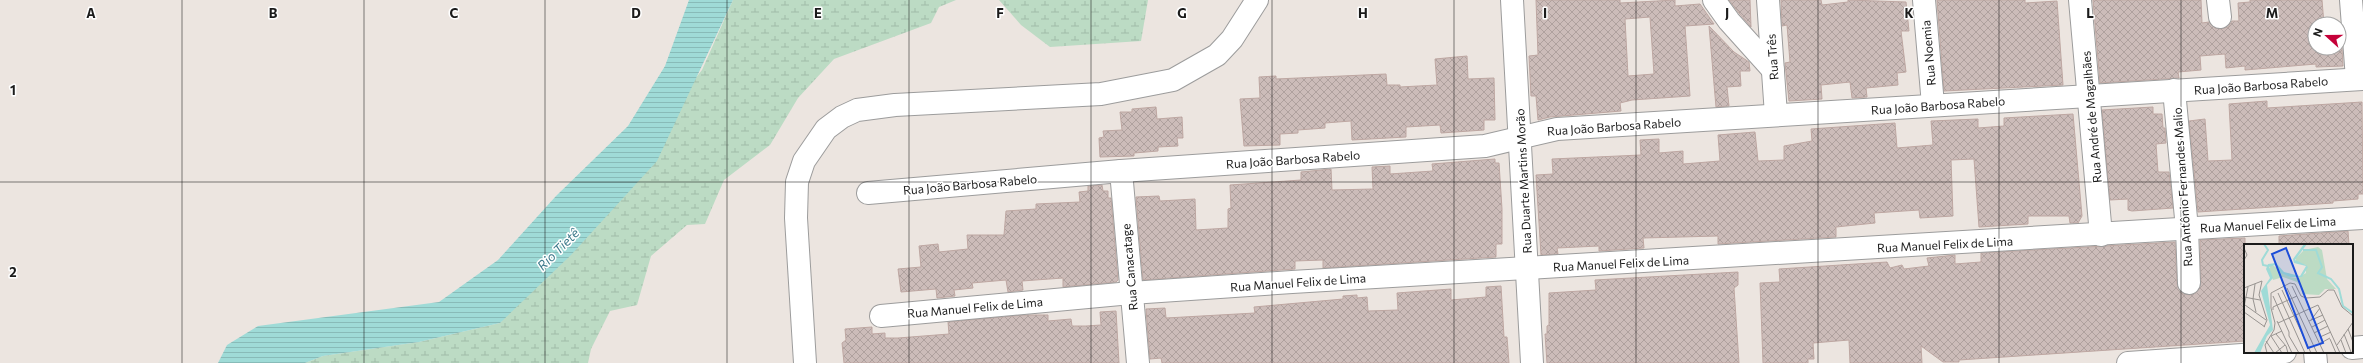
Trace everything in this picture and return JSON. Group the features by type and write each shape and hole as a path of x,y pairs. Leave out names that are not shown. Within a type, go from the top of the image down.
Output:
{"street":[{"path":"805,363 796,218 797,182 804,161 826,130 842,117 857,110 895,104 1101,94 1173,80 1217,55 1232,39 1257,0"},
{"name":"Rua Duarte Martins Morão","path":"1512,0 1521,137 1532,363"},
{"path":"1714,0 1729,21 1773,70"},
{"name":"Rua Três","path":"1768,0 1776,115"},
{"name":"Rua Noemia","path":"1924,0 1933,105"},
{"name":"Rua André de Magalhães","path":"2080,0 2101,235"},
{"path":"2351,0 2360,79"},
{"name":"Rua João Barbosa Rabelo","path":"868,193 1121,171 1485,146 1557,129 2360,79"},
{"name":"Rua Antônio Fernandes Malio","path":"2174,90 2187,229 2189,283"},
{"name":"Rua Canacatage","path":"1121,171 1138,363"},
{"name":"Rua Manuel Felix de Lima","path":"881,316 1131,293 2363,218"},
{"path":"2353,348 2363,347"},
{"path":"2128,363 2271,353"},
{"path":"2315,353 2316,363"}],"green space":[{"path":"733,0 956,0 939,7 931,23 834,59 798,98 770,145 724,180 705,224 687,225 651,256 637,305 610,311 591,349 588,363 305,363 323,356 419,342 500,323 702,70"},
{"path":"999,0 1148,0 1141,41 1050,47 1021,25"}],"water":[{"name":"Rio Tietê","path":"689,0 733,0 657,161 571,255 500,323 419,342 323,356 305,363 218,363 227,345 258,326 439,302 498,260 556,196 628,126 665,66"}],"building":[{"path":"1536,0 1620,0 1620,3 1675,0 1675,6 1700,4 1714,24 1685,26 1690,96 1632,100 1620,103 1621,111 1550,117 1538,120 1536,96 1531,96 1529,56 1538,55","holes":["1650,17 1654,74 1628,76 1625,19"]},
{"path":"1729,0 1750,0 1751,27 1739,13"},
{"path":"1781,0 1821,0 1822,5 1848,2 1848,0 1906,2 1909,31 1901,31 1906,72 1897,73 1898,85 1866,88 1867,97 1852,98 1850,82 1821,85 1822,99 1789,101 1785,63 1790,62 1787,25 1782,26"},
{"path":"1937,0 2025,0 2025,3 2057,1 2063,85 1944,91"},
{"path":"2093,0 2201,0 2202,23 2209,22 2215,28 2221,29 2228,27 2232,21 2239,21 2238,3 2250,2 2250,0 2322,0 2323,16 2307,16 2307,56 2342,56 2343,66 2316,67 2316,64 2245,70 2245,66 2226,68 2225,54 2200,56 2201,70 2178,72 2179,78 2100,83"},
{"path":"1709,26 1734,52 1749,62 1750,71 1740,71 1741,86 1727,87 1729,106 1716,107"},
{"path":"1467,56 1468,79 1494,78 1495,120 1484,120 1484,130 1441,133 1440,125 1406,127 1406,137 1352,140 1351,121 1325,123 1325,128 1298,130 1298,133 1280,134 1280,145 1244,146 1240,99 1260,98 1259,77 1276,76 1276,79 1386,74 1387,85 1400,85 1400,87 1437,85 1435,59"},
{"path":"2267,101 2267,108 2362,102 2363,194 2358,194 2358,199 2333,201 2333,203 2198,212 2189,121 2205,119 2208,161 2232,160 2229,104"},
{"path":"1156,107 1157,119 1182,117 1183,138 1177,138 1178,146 1158,147 1158,151 1134,153 1134,156 1100,157 1099,138 1104,137 1103,131 1122,130 1120,112 1132,112 1132,109"},
{"path":"2153,107 2153,114 2162,114 2163,128 2165,128 2166,143 2156,144 2158,172 2169,172 2173,208 2132,211 2128,210 2128,199 2110,200 2102,110"},
{"path":"2073,114 2082,216 2078,223 2070,223 2069,216 2028,216 2028,224 1979,227 1974,159 1951,160 1953,216 1920,218 1919,210 1874,213 1875,223 1836,227 1836,237 1718,244 1718,236 1643,238 1644,248 1599,251 1599,246 1557,248 1558,254 1541,255 1536,175 1553,174 1552,159 1641,155 1640,140 1659,139 1659,153 1683,151 1683,164 1720,161 1718,135 1755,132 1758,161 1784,160 1784,146 1812,141 1811,129 1895,123 1897,148 1933,145 1931,121 1978,119 1978,128 2004,126 2004,118"},
{"path":"1495,159 1495,163 1499,163 1502,209 1502,244 1496,244 1496,257 1323,268 1323,260 1295,261 1295,269 1143,280 1136,197 1159,196 1160,201 1195,199 1196,230 1228,228 1228,209 1231,208 1230,185 1301,180 1301,172 1331,169 1332,190 1373,189 1372,167 1390,166 1390,174 1433,171 1432,164"},
{"path":"1102,185 1103,191 1108,191 1108,198 1111,198 1118,280 1116,282 1063,287 1063,278 1022,281 1023,290 1008,292 1006,280 972,283 973,288 954,290 955,296 937,298 936,289 901,292 898,269 921,267 919,246 938,244 939,252 968,249 967,235 1004,235 1006,211 1036,209 1036,204 1080,202 1079,192 1088,191 1088,186"},
{"path":"2348,231 2349,244 2279,244 2279,236"},
{"path":"2245,238 2244,341 1959,360 1959,362 1943,362 1921,346 1922,363 1850,363 1849,340 1813,343 1814,359 1808,359 1808,363 1763,363 1760,283 1780,282 1779,269 1887,262 1890,268 1902,265 1904,269 1929,266 1927,258 1955,255 1955,264 1981,262 1981,253 2175,242 2177,284 2183,294 2190,295 2196,293 2201,283 2200,240"},
{"path":"1738,272 1738,285 1734,288 1739,363 1547,363 1545,334 1547,334 1547,326 1549,325 1549,293 1596,290 1595,280"},
{"path":"1501,286 1504,337 1507,337 1509,363 1162,363 1161,358 1150,359 1146,309 1165,308 1166,318 1255,313 1254,307 1343,299 1343,296 1357,295 1357,298 1367,297 1368,311 1398,310 1397,293 1451,289 1451,300 1486,297 1486,287"},
{"path":"1116,311 1119,363 844,363 842,343 846,340 845,329 872,327 872,334 885,333 885,338 898,338 949,334 948,322 1024,315 1048,315 1048,321 1071,319 1072,326 1086,326 1101,325 1100,312"}]}
